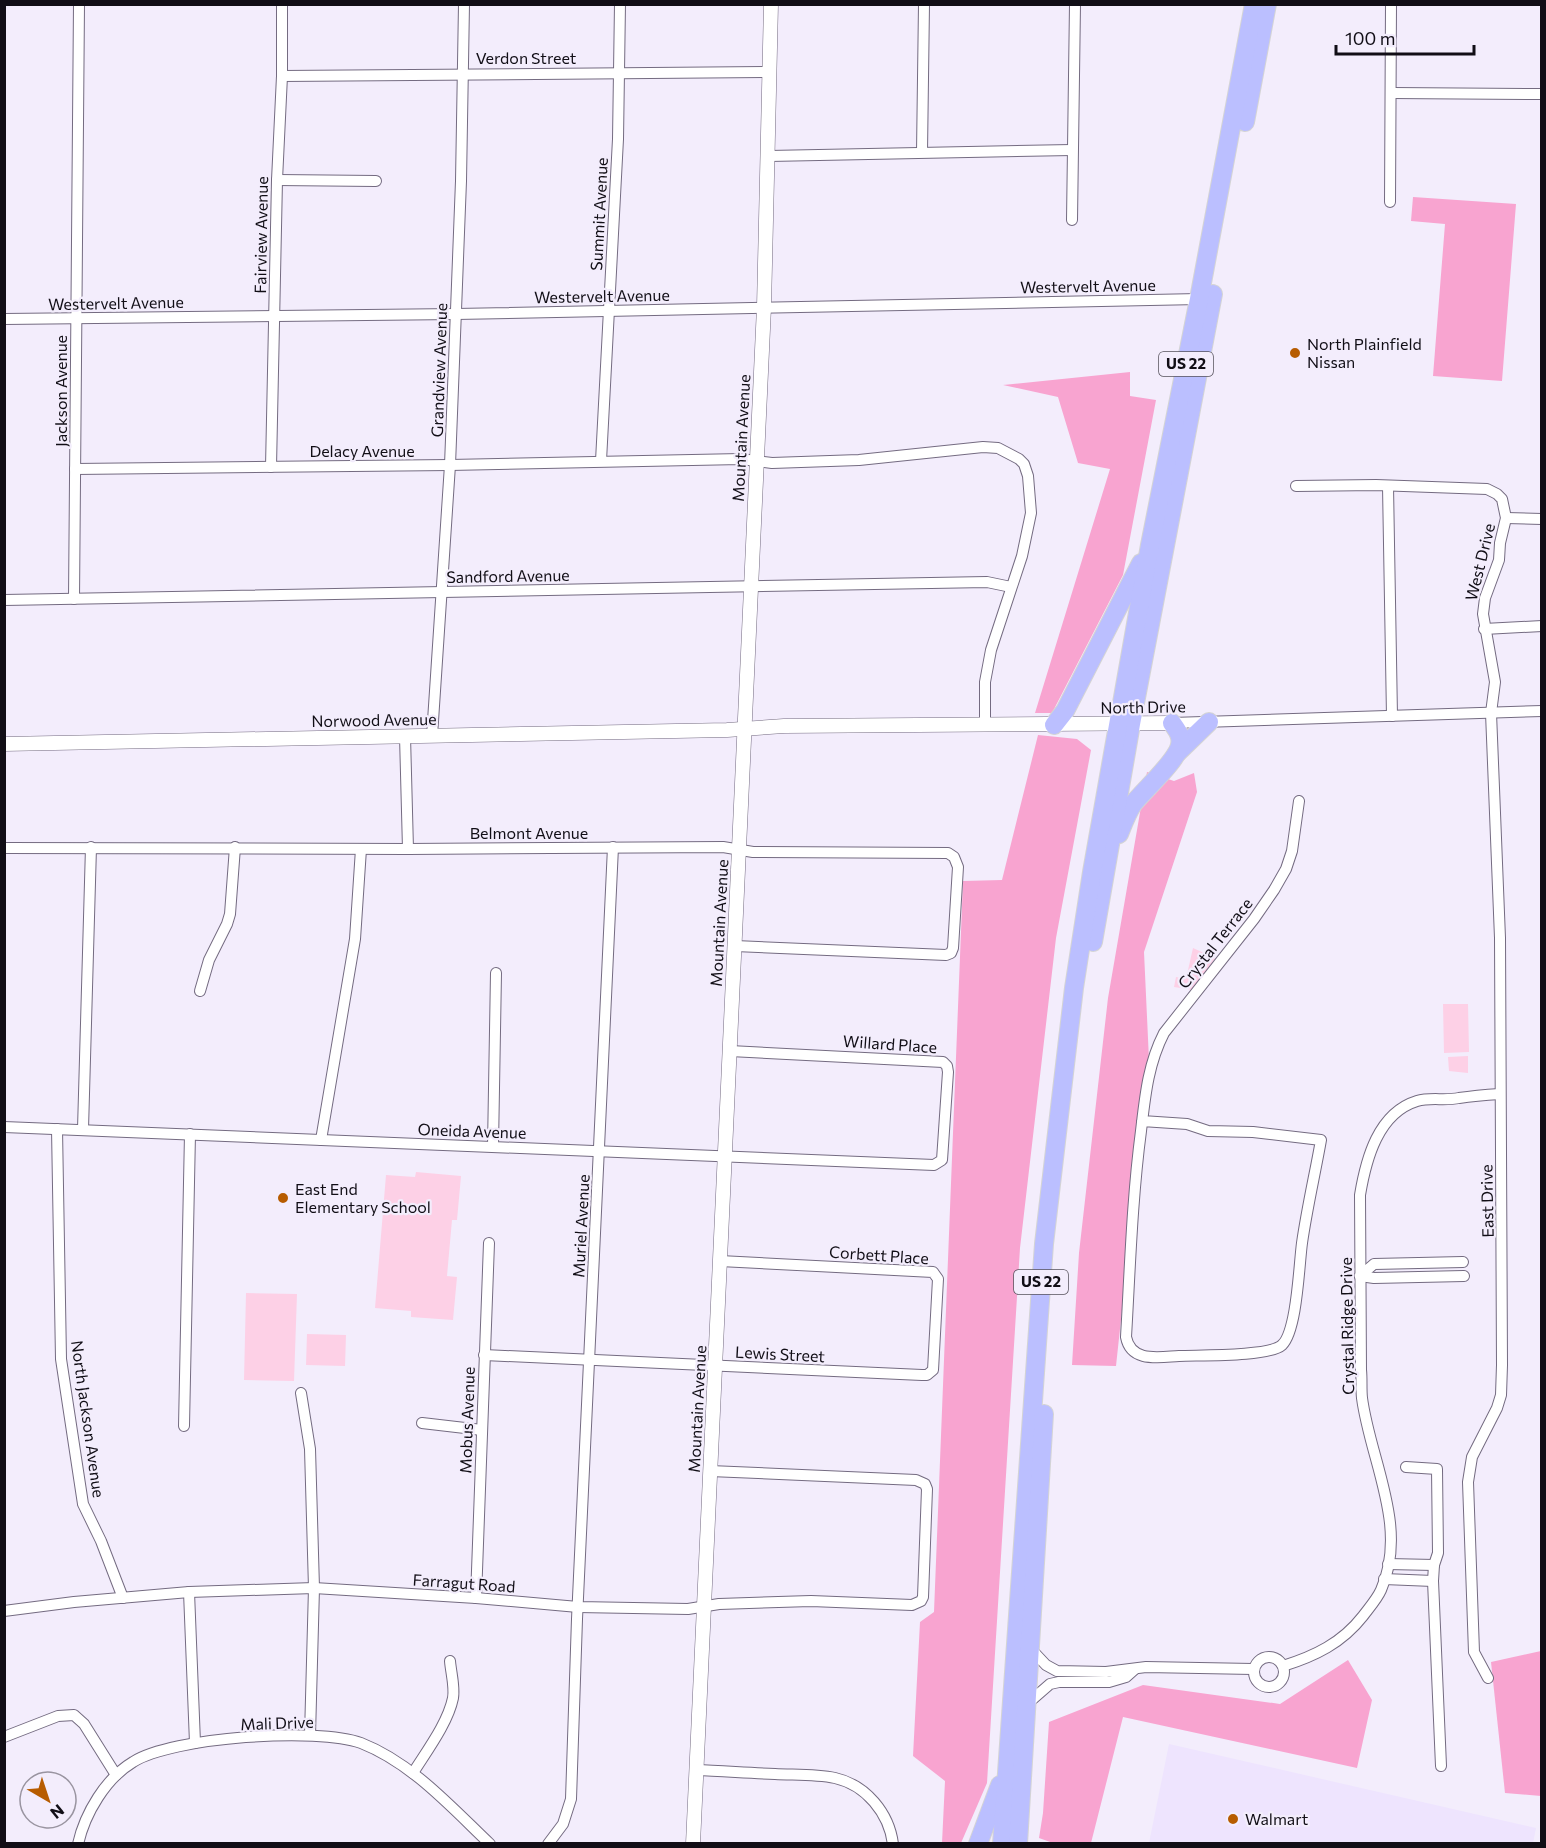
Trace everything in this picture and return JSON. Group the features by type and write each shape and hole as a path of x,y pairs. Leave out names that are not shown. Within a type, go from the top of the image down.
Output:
{"highway":[{"name":"US 22","path":"1018,1844 1042,1436 1059,1213 1080,1023 1107,861 1150,545 1254,4"},
{"name":"US 22","path":"1002,1844 1044,1244 1074,988 1267,4"},
{"path":"1054,725 1065,711 1150,545"},
{"path":"1107,861 1133,805 1176,754 1209,722"},
{"path":"1172,723 1180,735 1181,743 1176,754"},
{"path":"978,1844 1007,1767"}],"street":[{"name":"Jackson Avenue","path":"74,599 79,4"},
{"name":"Fairview Avenue","path":"271,467 282,4"},
{"name":"Grandview Avenue","path":"432,736 450,465 464,4"},
{"name":"Summit Avenue","path":"601,462 619,73 620,4"},
{"name":"Mountain Avenue","path":"693,1844 764,307 771,4"},
{"path":"922,153 924,4"},
{"path":"1072,220 1075,4"},
{"path":"1390,202 1392,4"},
{"name":"Verdon Street","path":"282,76 770,72"},
{"path":"1392,93 1542,94"},
{"path":"769,156 1072,150"},
{"path":"277,180 376,181"},
{"name":"Westervelt Avenue","path":"4,319 456,314 1199,299"},
{"name":"Delacy Avenue","path":"75,469 741,459 772,463 859,460 975,448 998,448 1013,454 1024,464 1031,498 1027,535 1011,587"},
{"name":"West Drive","path":"1296,486 1411,486 1487,489 1502,499 1506,518 1500,543 1499,560 1485,598 1483,614 1495,682 1491,713"},
{"path":"1388,486 1392,716"},
{"path":"1506,518 1542,519"},
{"name":"Sandford Avenue","path":"4,600 987,582 1011,587"},
{"path":"985,724 987,668 1011,587"},
{"path":"1484,629 1542,626"},
{"name":"North Drive","path":"744,728 1172,723 1542,711"},
{"name":"East Drive","path":"1488,1678 1474,1652 1468,1482 1472,1457 1497,1408 1501,1395 1503,1264 1500,938 1491,713"},
{"name":"Norwood Avenue","path":"4,744 744,728"},
{"path":"405,736 408,849"},
{"name":"Crystal Terrace","path":"1142,1121 1147,1078 1156,1048 1164,1033 1254,919 1286,869 1292,851 1299,801"},
{"path":"83,1129 91,847"},
{"path":"200,991 209,960 230,914 235,847"},
{"name":"Muriel Avenue","path":"548,1844 563,1824 571,1799 613,847"},
{"name":"Belmont Avenue","path":"4,848 723,847 753,852 948,853 954,857 958,867 953,948 946,955 735,946"},
{"path":"321,1140 355,939 361,849"},
{"path":"493,1146 495,973"},
{"name":"Willard Place","path":"730,1051 943,1062 948,1072 944,1153 938,1164"},
{"name":"Crystal Ridge Drive","path":"1283,1666 1307,1659 1327,1648 1353,1628 1380,1590 1388,1564 1391,1532 1388,1512 1362,1398 1360,1195 1366,1169 1383,1126 1403,1106 1419,1100 1458,1098 1467,1102 1500,1098"},
{"path":"1142,1121 1187,1124 1208,1131 1253,1132 1321,1140 1302,1243 1293,1318 1284,1344 1267,1351 1239,1354 1149,1357 1134,1353 1127,1345 1136,1180 1142,1121"},
{"name":"Oneida Avenue","path":"4,1127 934,1166 938,1164"},
{"name":"North Jackson Avenue","path":"57,1129 61,1359 83,1504 101,1541 123,1598"},
{"path":"184,1426 190,1134"},
{"name":"Mobus Avenue","path":"476,1598 489,1243"},
{"name":"Corbett Place","path":"720,1261 933,1272 938,1280 934,1365 930,1373"},
{"path":"1360,1276 1374,1264 1463,1262"},
{"path":"1360,1276 1374,1278 1464,1276"},
{"name":"Lewis Street","path":"484,1355 922,1375 930,1373"},
{"path":"301,1393 310,1449 314,1588 310,1735"},
{"path":"422,1423 482,1430"},
{"path":"1406,1467 1437,1469 1438,1553 1434,1565 1433,1581 1441,1766"},
{"name":"Farragut Road","path":"4,1611 74,1602 189,1592 314,1588 578,1607 688,1609 704,1606 811,1602 912,1605 921,1601 927,1489 925,1484 916,1480 710,1471"},
{"path":"1388,1564 1434,1565"},
{"path":"1384,1579 1433,1581"},
{"path":"189,1592 195,1743"},
{"path":"1030,1648 1046,1665 1058,1671 1106,1672 1146,1667 1253,1670"},
{"path":"1266,1656 1276,1658 1283,1666 1281,1681 1272,1687 1262,1686 1255,1679 1253,1670 1258,1661 1266,1656"},
{"path":"413,1773 451,1706 453,1696 450,1661"},
{"path":"1027,1704 1050,1684 1109,1682 1126,1677 1135,1669"},
{"path":"4,1737 58,1716 74,1715 84,1724 116,1775"},
{"name":"Mali Drive","path":"78,1844 84,1823 97,1800 116,1775 134,1761 151,1752 195,1743 283,1735 310,1735 343,1738 389,1757 413,1773 490,1844"},
{"path":"696,1770 819,1776 849,1783 862,1791 883,1813 893,1844"}],"shaded area":[{"path":"1413,197 1516,204 1502,381 1433,376 1445,224 1411,221"},
{"path":"1130,372 1130,396 1156,400 1123,575 1052,713 1035,713 1110,469 1078,463 1058,397 1003,385"},
{"path":"1038,735 1077,739 1091,750 1056,938 1020,1248 987,1783 961,1843 942,1843 945,1781 913,1756 920,1622 934,1612 963,881 1002,880"},
{"path":"1147,772 1174,781 1194,773 1197,792 1144,952 1149,1060 1116,1366 1072,1365 1079,1253 1108,998"},
{"path":"1193,948 1215,958 1193,990 1174,987 1176,977 1186,979"},
{"path":"1443,1004 1468,1004 1469,1052 1444,1053"},
{"path":"1468,1056 1468,1073 1449,1071 1448,1057"},
{"path":"416,1172 461,1176 457,1220 452,1220 447,1276 457,1277 453,1320 411,1317 411,1311 375,1308 386,1175 415,1177"},
{"path":"246,1293 297,1294 294,1381 244,1380"},
{"path":"307,1334 346,1335 345,1366 306,1365"},
{"path":"1541,1651 1541,1796 1505,1793 1491,1662"},
{"path":"1348,1660 1372,1700 1357,1768 1123,1717 1091,1843 1053,1843 1039,1838 1043,1813 1049,1722 1143,1685 1280,1704"},
{"path":"1169,1744 1536,1828 1533,1843 1149,1843"}],"place":[{"name":"North Plainfield Nissan","path":"1295,353"},
{"name":"East End Elementary School","path":"283,1198"},
{"name":"Walmart","path":"1233,1819"}]}
